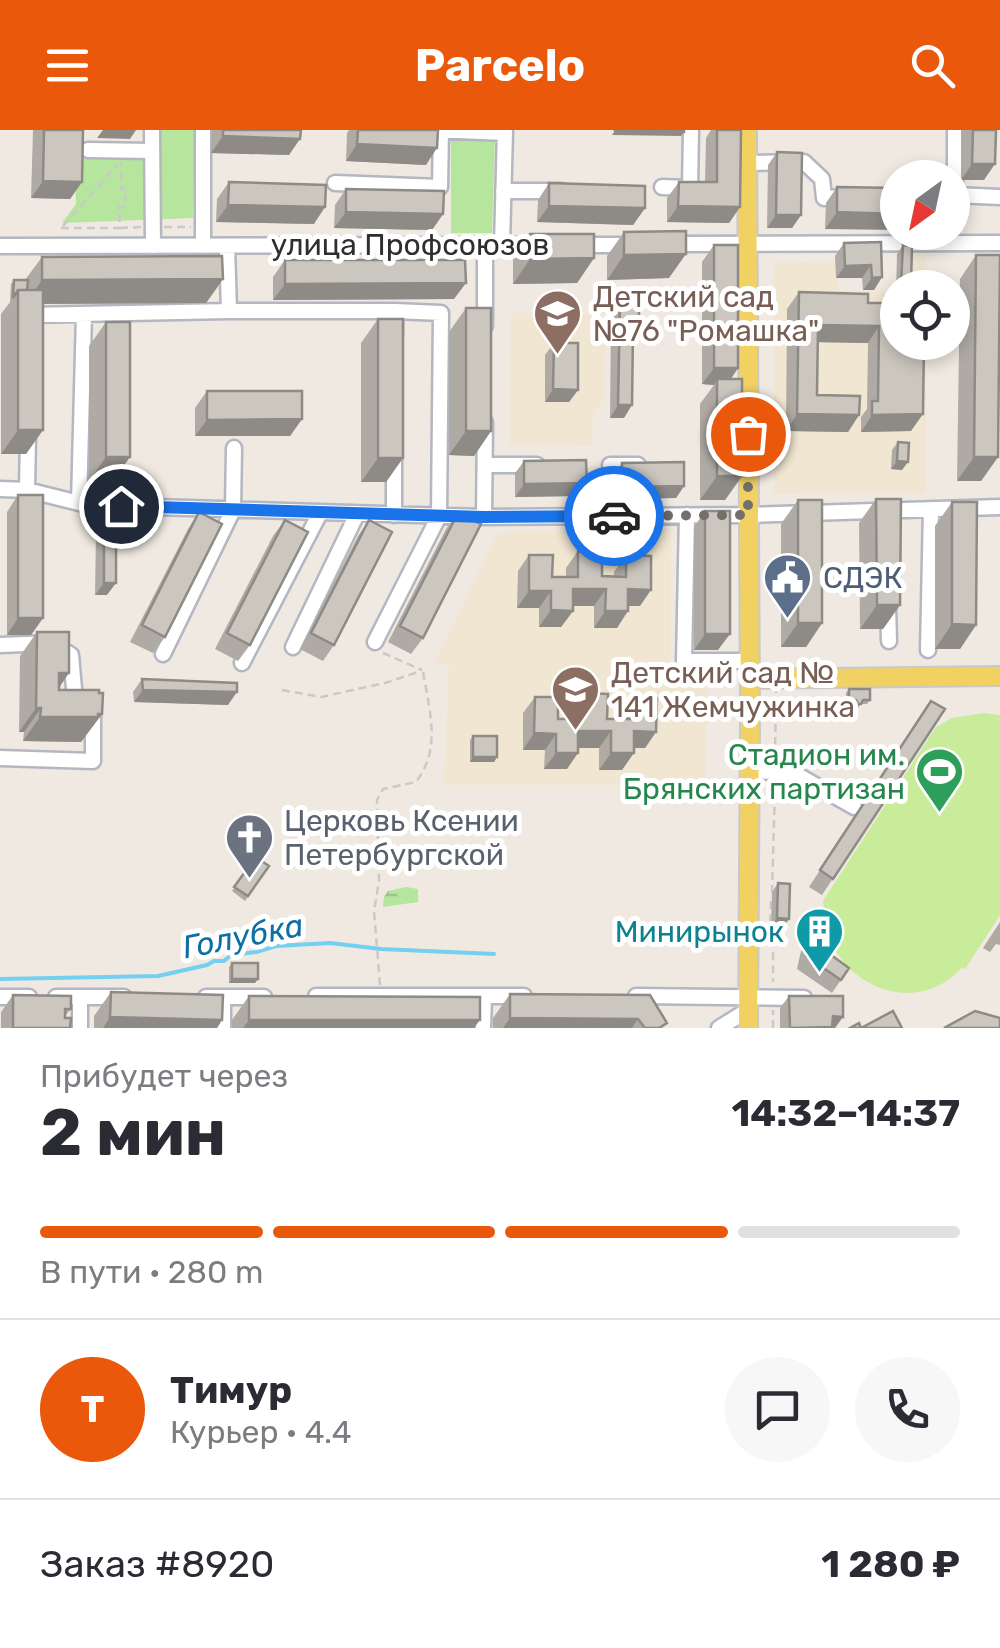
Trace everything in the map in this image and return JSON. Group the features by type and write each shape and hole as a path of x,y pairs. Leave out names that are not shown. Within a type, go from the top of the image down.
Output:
{"main road":[{"path":"747,130 748,1011"},
{"path":"749,670 1000,676"}],"street":[{"path":"152,130 153,246"},
{"path":"203,130 203,246"},
{"path":"335,183 440,188 438,130 505,131 502,245"},
{"path":"662,187 690,188 690,130"},
{"path":"955,130 955,160"},
{"path":"88,150 152,151"},
{"path":"747,163 804,162 822,179 824,198 861,197"},
{"path":"503,191 580,190"},
{"path":"970,196 1000,197"},
{"name":"улица Профсоюзов","path":"0,246 1000,243"},
{"path":"485,245 485,336"},
{"path":"227,246 229,311"},
{"path":"394,348 395,312"},
{"path":"29,334 29,315 441,312 439,516 373,645"},
{"path":"79,503 84,314"},
{"path":"484,517 485,410"},
{"path":"28,412 32,491 38,512"},
{"path":"394,441 394,515"},
{"path":"163,654 233,510 234,448"},
{"path":"610,465 660,464"},
{"path":"484,465 560,465"},
{"path":"0,489 32,491 87,505 484,517 1000,508"},
{"path":"928,650 931,509"},
{"path":"886,511 886,529"},
{"path":"242,664 320,513"},
{"path":"809,513 809,532"},
{"path":"294,647 357,514"},
{"path":"688,515 684,661 749,670"},
{"path":"888,585 889,641"},
{"path":"0,645 52,644 72,654 74,700 93,699 93,761 0,758"},
{"path":"750,771 794,773 854,806"},
{"path":"223,996 223,1028"},
{"path":"187,997 282,996"},
{"path":"302,996 541,996"},
{"path":"483,1028 484,996"},
{"path":"616,996 748,1011"},
{"path":"80,997 80,1028"},
{"path":"0,998 133,997"},
{"path":"719,1028 773,997 825,998"}],"path":[{"path":"121,160 124,207 119,207 120,228 61,228 97,188 121,160"},
{"path":"373,645 423,671"},
{"path":"282,690 321,697 423,671"},
{"path":"380,996 374,911 379,880 377,800 383,789 416,782 427,767 432,736 423,671"},
{"path":"772,1028 770,932 774,855"}],"shaded area":[{"path":"907,254 926,254 926,270 906,270"},
{"path":"835,261 838,290 880,292 880,360 926,360 926,493 773,494 774,263"},
{"name":"Детский сад №76 \"Ромашка\"","path":"511,313 605,315 604,400 593,414 592,446 509,445"},
{"path":"671,529 671,678 708,679 705,785 444,785 449,665 434,663 497,535 509,531"}],"green space":[{"path":"159,130 195,130 193,218 62,223 76,204 75,159 157,159"},
{"path":"451,134 495,136 492,233 451,233"},
{"name":"Стадион им. Брянских партизан","path":"1000,715 1000,915 965,969 961,968 945,982 908,993 871,984 841,958 830,940 823,901 936,727 952,718"},
{"path":"418,889 418,902 383,907 388,891"}],"building":[{"path":"44,130 83,130 82,182 43,181"},
{"path":"223,130 301,130 300,139 223,136"},
{"path":"358,130 438,130 437,148 357,144"},
{"path":"684,130 684,132 615,131"},
{"path":"717,130 741,130 740,207 678,206 679,182 717,182"},
{"path":"973,130 996,130 995,164 972,164"},
{"path":"777,152 802,153 801,215 776,215"},
{"path":"229,182 326,185 325,207 228,205"},
{"path":"549,183 645,186 645,208 549,206"},
{"path":"837,187 880,188 880,213 837,212"},
{"path":"346,189 444,191 443,214 346,212"},
{"path":"686,231 686,254 624,255 624,232"},
{"path":"530,234 594,234 594,258 530,259"},
{"path":"880,242 880,277 872,278 871,265 845,266 844,243"},
{"path":"714,245 738,245 738,368 714,368"},
{"path":"903,250 912,250 911,270 902,270"},
{"path":"976,255 1000,255 998,457 974,457"},
{"path":"222,256 223,279 42,280 42,257"},
{"path":"285,260 465,260 466,283 285,284"},
{"path":"14,280 28,280 27,290 18,290 13,298"},
{"path":"18,290 43,290 43,430 18,430"},
{"path":"799,292 868,294 868,303 880,303 880,360 924,360 923,414 872,415 872,401 878,401 879,326 818,325 817,395 860,396 859,415 797,414"},
{"path":"620,303 639,304 639,332 633,332 632,405 618,405"},
{"path":"466,308 491,308 491,431 466,431"},
{"path":"378,319 403,319 403,458 378,458"},
{"path":"106,322 130,322 130,457 106,457"},
{"path":"554,343 578,343 578,390 553,389"},
{"path":"717,379 742,379 742,476 717,476"},
{"path":"207,391 302,391 302,419 207,420"},
{"path":"898,442 909,443 908,462 897,461"},
{"path":"586,460 587,483 524,484 524,461"},
{"path":"684,462 684,486 622,487 622,463"},
{"path":"18,495 43,495 43,618 18,618"},
{"path":"876,499 901,499 900,605 877,605"},
{"path":"798,500 822,500 822,623 798,623"},
{"path":"952,502 977,502 976,625 952,624"},
{"path":"705,511 730,511 730,634 705,634"},
{"path":"199,512 222,524 165,637 142,625"},
{"path":"458,513 481,524 423,638 400,626"},
{"path":"104,517 116,518 116,583 104,583"},
{"path":"285,520 308,532 250,645 227,633"},
{"path":"369,520 392,532 334,645 311,633"},
{"path":"578,551 602,552 602,576 626,577 626,555 651,556 651,590 628,589 628,611 605,611 606,589 573,589 573,611 551,610 551,591 529,591 529,555 553,555 552,577 578,577"},
{"path":"37,632 69,632 69,673 59,673 59,690 99,690 103,693 102,714 40,717 41,708 36,708"},
{"path":"142,679 237,683 237,692 143,690"},
{"path":"849,689 870,689 870,700 858,704 849,700"},
{"path":"583,693 608,694 607,719 631,719 631,697 657,698 656,732 634,731 634,753 611,753 611,731 578,731 578,753 556,753 556,734 534,733 535,697 558,697 558,719 583,719"},
{"path":"931,701 945,709 891,791 883,786 878,794 886,799 833,879 820,870"},
{"path":"473,736 497,736 497,757 473,757"},
{"name":"Церковь Ксении Петербургской","path":"256,857 269,866 248,896 234,887"},
{"path":"778,883 790,884 789,919 777,918"},
{"path":"809,939 849,968 841,980 806,956"},
{"path":"232,963 258,963 258,979 232,979"},
{"path":"111,992 223,995 222,1020 110,1017"},
{"path":"510,994 650,995 667,1023 659,1028 645,1028 638,1019 510,1018"},
{"path":"13,995 71,996 71,1009 65,1009 65,1018 71,1018 70,1028 13,1028"},
{"path":"249,996 480,997 480,1020 249,1020"},
{"path":"789,996 843,996 843,1017 833,1016 832,1027 790,1028"},
{"path":"893,1011 902,1028 861,1028"},
{"path":"975,1011 1000,1018 1000,1028 944,1028"}],"waterway":[{"name":"Голубка","path":"0,979 158,976 276,946 330,943 494,954"}],"way so far":[{"path":"614,516 748,515 748,434"}],"place":[{"name":"Детский сад №76 \"Ромашка\"","path":"558,356"},
{"name":"СДЭК","path":"788,620"},
{"name":"Детский сад № 141 Жемчужинка","path":"576,732"},
{"name":"Стадион им. Брянских партизан","path":"940,814"},
{"name":"Церковь Ксении Петербургской","path":"249,880"},
{"name":"Минирынок","path":"819,974"}],"route":[{"path":"121,506 484,517 614,516"}]}
